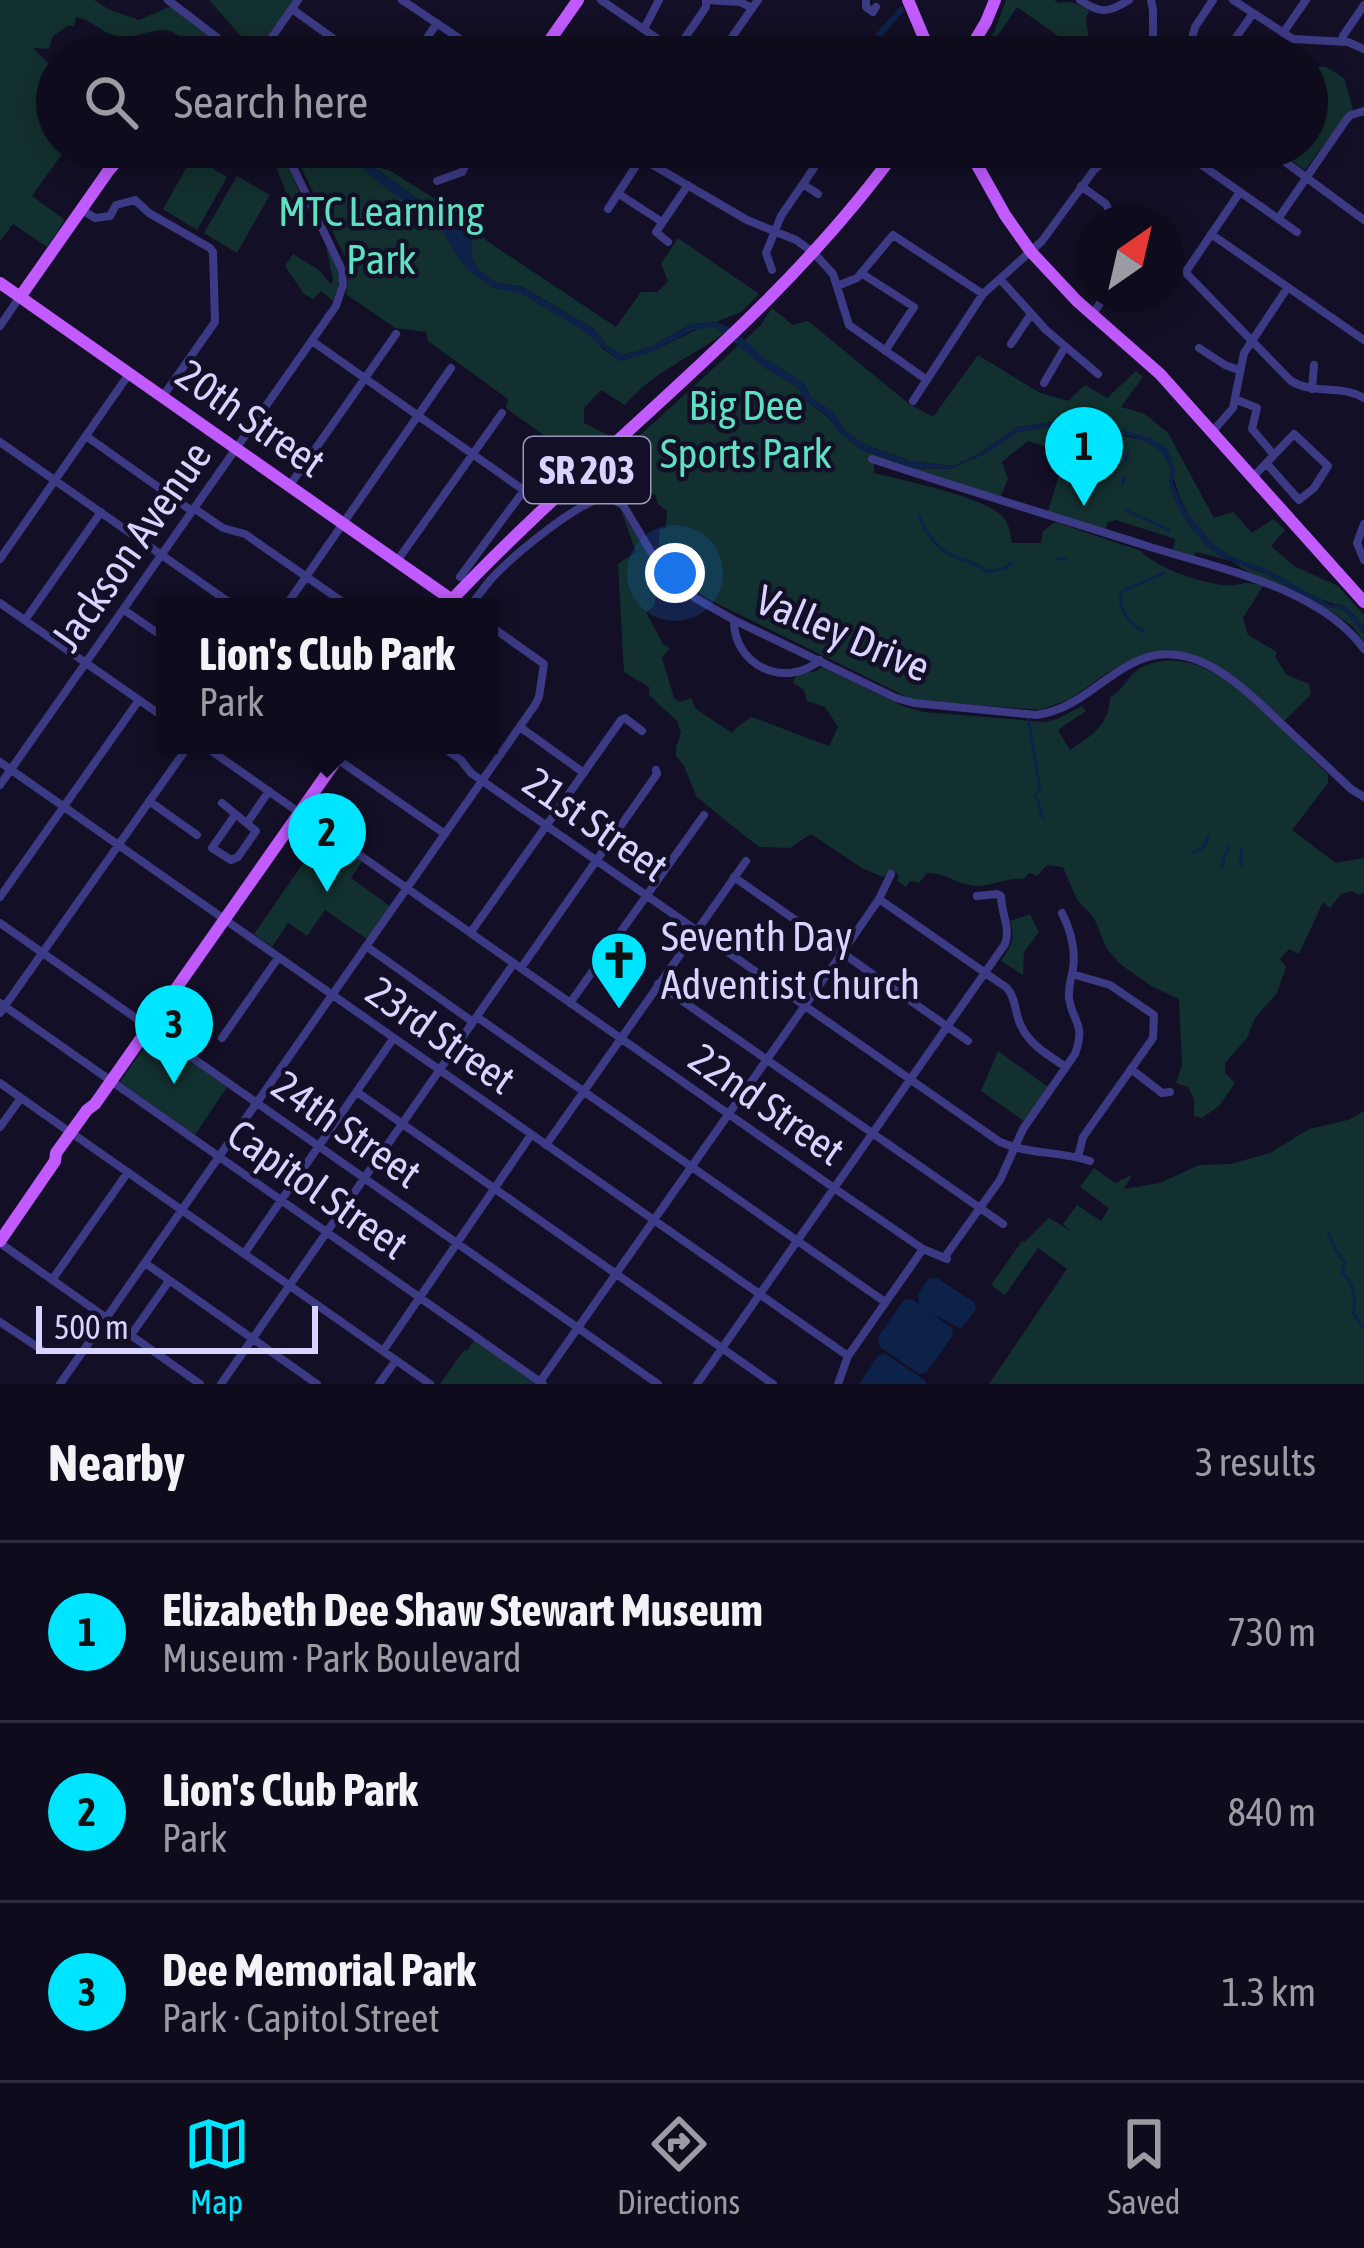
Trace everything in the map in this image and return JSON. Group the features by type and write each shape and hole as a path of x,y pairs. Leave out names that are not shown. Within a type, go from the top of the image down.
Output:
{"main road":[{"path":"553,36 578,0"},
{"path":"908,0 923,36"},
{"path":"977,36 998,0"},
{"path":"20,297 113,168"},
{"name":"SR 203","path":"462,598 494,557 814,253 884,168"},
{"path":"979,168 1031,252 1092,316 1160,374 1364,602"},
{"name":"20th Street","path":"0,283 293,482 447,598"},
{"path":"0,1242 341,754"}],"street":[{"path":"168,0 216,36"},
{"path":"273,36 298,0"},
{"path":"402,0 456,36"},
{"path":"644,29 659,0"},
{"path":"690,36 706,0 755,4 733,36"},
{"path":"866,0 873,12 876,7"},
{"path":"1080,0 1106,12 1129,0"},
{"path":"1151,0 1153,36"},
{"path":"1193,36 1213,0"},
{"path":"1233,0 1288,36"},
{"path":"1283,34 1306,0"},
{"path":"608,2 654,36"},
{"path":"1341,42 1364,5"},
{"path":"292,9 330,36"},
{"path":"1237,36 1252,13"},
{"path":"427,36 436,23"},
{"path":"1328,42 1364,49"},
{"path":"1328,146 1351,115 1364,111"},
{"name":"Jackson Avenue","path":"0,785 341,295 342,270 293,168"},
{"path":"437,181 463,168"},
{"path":"608,209 637,168"},
{"path":"659,168 814,253 838,286 849,326 927,380"},
{"path":"772,270 766,254 774,232 814,168"},
{"path":"913,401 983,294 1042,241 1098,168"},
{"path":"1206,168 1297,232"},
{"path":"1295,168 1364,220"},
{"path":"1278,219 1313,168"},
{"path":"803,184 818,194"},
{"path":"668,242 656,234 688,185"},
{"path":"1081,186 1107,204"},
{"path":"1240,192 1187,274 1291,381 1312,389 1343,389 1364,398"},
{"path":"622,196 662,222"},
{"path":"81,209 95,218 110,216 116,205 136,200 213,252 215,322 163,396"},
{"path":"1211,234 1364,340"},
{"path":"838,286 852,282 892,235 983,294"},
{"path":"861,273 914,307 885,351"},
{"path":"1000,279 1098,374"},
{"path":"1212,432 1231,413 1244,353 1288,287"},
{"path":"0,326 20,297"},
{"path":"1092,316 1095,312"},
{"path":"1012,344 1031,314"},
{"path":"293,482 396,334"},
{"path":"312,341 525,491"},
{"path":"1044,383 1065,347"},
{"path":"1199,348 1240,370"},
{"path":"1312,389 1314,365"},
{"path":"292,598 452,368"},
{"path":"0,559 130,373"},
{"path":"1235,400 1257,408 1252,428 1274,455"},
{"path":"397,561 502,413"},
{"path":"1252,477 1294,434 1328,466 1314,488 1299,500 1267,464"},
{"path":"86,436 223,528 245,534 337,598"},
{"path":"0,442 223,598"},
{"path":"460,577 556,447"},
{"path":"872,459 1212,564 1327,614 1349,629 1364,649"},
{"name":"Valley Drive","path":"466,598 521,550 603,496 623,506 656,560 695,598 896,698 1037,715 1072,705 1138,660 1164,655 1197,659 1240,685 1364,797"},
{"path":"25,620 101,512"},
{"path":"1364,524 1357,543 1364,560"},
{"path":"0,603 156,712"},
{"path":"124,610 156,632"},
{"path":"734,620 745,656 767,672 814,667 820,661"},
{"path":"60,1384 539,697 544,664 498,631"},
{"path":"0,897 140,700"},
{"path":"471,933 625,718 642,731"},
{"path":"520,727 584,772"},
{"path":"2,1007 183,754"},
{"name":"22nd Street","path":"216,754 923,1249 945,1258 980,1208"},
{"path":"330,754 445,834"},
{"name":"21st Street","path":"450,754 1000,1142 1031,1153 1090,1161"},
{"name":"23rd Street","path":"0,762 848,1356"},
{"path":"221,1384 401,1123 596,860 656,770"},
{"path":"247,823 269,791"},
{"path":"149,802 197,835"},
{"path":"222,802 256,832 238,857 228,860 212,848 236,815"},
{"path":"570,1003 704,814"},
{"path":"546,1145 746,861"},
{"path":"540,1383 842,953 891,874"},
{"path":"734,877 968,1041"},
{"path":"697,1384 1005,944 1008,927 1001,896 977,896"},
{"path":"879,899 1013,995 1020,1024 1032,1042 1066,1067"},
{"path":"980,1208 1000,1180 1023,1129 1075,1054 1080,1031 1069,997 1072,937 1062,913"},
{"name":"24th Street","path":"0,923 658,1384"},
{"path":"366,946 885,1302"},
{"path":"222,1038 278,958"},
{"path":"1057,964 1110,985 1154,1016 1153,1038 1083,1137 1078,1157"},
{"path":"658,984 1003,1224"},
{"name":"Capitol Street","path":"2,1007 540,1383"},
{"path":"244,1254 393,1039"},
{"path":"1130,1069 1162,1094 1170,1092"},
{"path":"0,1083 430,1384"},
{"path":"357,1091 773,1384"},
{"path":"0,1127 21,1098"},
{"path":"383,1351 531,1135"},
{"path":"52,1280 128,1172"},
{"path":"0,1242 200,1384"},
{"path":"838,1384 848,1356 923,1249"},
{"path":"145,1263 317,1384"},
{"path":"131,1335 169,1281"},
{"path":"2,1327 42,1350"},
{"path":"380,1384 396,1360"}],"green space":[{"path":"0,0 94,0 139,20 171,6 210,36 158,30 118,36 76,17 74,27 69,25 53,36 36,36 36,168 52,168 32,196 65,220 47,247 13,224 0,241"},
{"path":"209,0 294,0 268,36 241,36"},
{"path":"1006,0 1054,0 1089,11 1089,36 1058,36 1017,7 1001,31 991,36"},
{"path":"1328,68 1344,78 1353,110 1328,139"},
{"path":"186,168 212,168 227,177 197,230 163,209"},
{"path":"277,168 289,168 306,209 290,203"},
{"name":"MTC Learning Park","path":"301,168 362,168 393,193 458,224 466,234 463,260 494,288 519,292 591,335 621,361 702,327 724,333 660,374 625,405 601,390 584,408 584,423 610,436 580,461 506,408 508,399 428,341 426,332 395,328 346,294 350,267"},
{"path":"375,168 389,170 469,220 487,241 616,327 641,292 657,292 668,281 661,264 678,238 759,294 741,312 716,322 691,324 651,347 623,355 608,347 594,329 521,286 496,283 472,258 462,218 429,207"},
{"path":"237,176 270,195 237,253 204,233"},
{"path":"326,247 338,273 333,301 321,291 313,299 304,294 285,266 293,254 320,271 331,285"},
{"path":"772,308 793,325 808,321 908,403 933,417 978,355 1040,393 1068,401 1085,385 1107,398 1136,371 1143,377 1121,407 1145,414 1168,433 1214,518 1233,512 1252,533 1273,519 1285,530 1271,546 1294,566 1338,586 1364,615 1364,626 1344,605 1318,598 1218,549 1187,512 1168,450 1140,436 1068,420 1017,427 953,466 910,461 864,444 844,430 833,412 810,397 805,384 744,341"},
{"name":"Big Dee Sports Park","path":"739,345 765,368 798,387 805,400 860,449 910,468 951,469 1018,432 1067,424 1148,441 1165,453 1172,491 1190,525 1213,551 1230,561 1173,550 1175,539 1116,520 1108,522 1104,532 1047,514 1066,453 1028,441 1002,462 1008,479 1000,498 874,460 874,473 992,509 1007,522 1012,543 1041,543 1043,531 1055,522 1141,551 1192,578 1263,586 1243,618 1248,635 1277,652 1275,657 1287,675 1309,684 1311,694 1283,722 1231,674 1182,652 1160,651 1140,656 1070,699 1040,710 913,700 714,602 666,564 659,542 667,511 656,496 628,478 631,470 613,460"},
{"path":"621,511 663,585 646,612 663,644 670,648 662,658 674,698 680,702 691,698 696,709 732,733 752,717 829,746 838,727 825,707 807,701 804,690 793,683 797,674 822,667 924,712 1044,722 1082,706 1086,711 1058,730 1070,750 1098,729 1110,697 1134,673 1170,660 1196,665 1245,694 1328,774 1328,783 1292,830 1336,863 1364,858 1364,893 1341,894 1330,908 1323,902 1299,954 1289,949 1280,959 1286,967 1277,993 1225,1063 1225,1073 1235,1083 1219,1106 1202,1118 1194,1116 1188,1087 1176,1083 1182,1065 1179,999 1120,964 1107,949 1094,918 1077,900 1063,867 1047,865 1037,876 1029,873 1024,879 981,886 927,873 919,883 910,881 906,887 892,870 883,877 862,868 811,834 790,848 759,847 696,796 676,756 681,733 677,721 649,695 649,687 624,672 618,564 636,552"},
{"path":"1232,562 1343,610 1364,633 1364,642 1332,612"},
{"path":"324,833 363,860 351,878 390,906 367,939 325,910 307,936 288,923 272,947 254,934"},
{"path":"1030,914 1039,932 1024,952 1023,975 1001,961 1012,942 1010,921"},
{"path":"153,1035 227,1087 195,1135 120,1082"},
{"path":"998,1051 1048,1087 1024,1121 981,1091"},
{"path":"1364,1111 1364,1384 989,1384 1067,1269 1038,1248 1005,1295 991,1285 1022,1241 1049,1218 1071,1231 1063,1224 1077,1205 1101,1221 1109,1208 1080,1187 1094,1168 1115,1183 1132,1175 1124,1189 1160,1183 1199,1165 1230,1164 1270,1153 1309,1129"},
{"path":"475,1339 535,1381 533,1384 440,1384"}],"water":[{"path":"362,168 375,168 429,207 462,218 472,231 472,258 478,269 496,283 520,286 594,329 608,347 623,355 651,347 691,324 716,322 731,328 763,357 805,384 810,397 833,412 845,430 864,444 910,461 953,466 1017,427 1068,420 1150,438 1168,449 1175,471 1173,483 1185,510 1214,545 1331,605 1344,605 1364,626 1364,633 1343,610 1313,600 1213,551 1182,514 1171,490 1171,470 1147,442 1067,424 1018,432 990,451 951,469 910,468 860,449 805,400 798,387 765,368 715,327 693,330 621,361 533,300 483,282 458,257 438,217"},
{"path":"937,1278 975,1303 976,1309 961,1329 930,1312 952,1328 953,1335 927,1372 919,1374 880,1347 878,1337 904,1300 919,1304 918,1294 928,1279"},
{"path":"885,1354 927,1384 859,1384 878,1356"}],"waterway":[{"path":"878,36 901,10"},
{"path":"1126,460 1129,452"},
{"path":"1123,484 1124,477"},
{"path":"1126,510 1169,530"},
{"path":"919,516 932,538 951,555 987,572 1012,563"},
{"path":"1058,559 1065,559"},
{"path":"1123,591 1164,573"},
{"path":"1121,594 1123,612 1144,632"},
{"path":"1028,718 1040,789 1035,795"},
{"path":"1037,799 1043,818"},
{"path":"1204,846 1209,836"},
{"path":"1224,856 1229,847"},
{"path":"1193,853 1202,848"},
{"path":"1241,854 1242,849"},
{"path":"1240,858 1242,865"},
{"path":"1222,868 1224,859"},
{"path":"1328,1233 1345,1263 1342,1273 1353,1291 1353,1313 1364,1328"}],"place":[{"name":"Elizabeth Dee Shaw Stewart Museum","path":"1084,506"},
{"name":"Lion's Club Park","path":"327,892"},
{"name":"Seventh Day Adventist Church","path":"619,1011"},
{"name":"Dee Memorial Park","path":"174,1084"}]}
